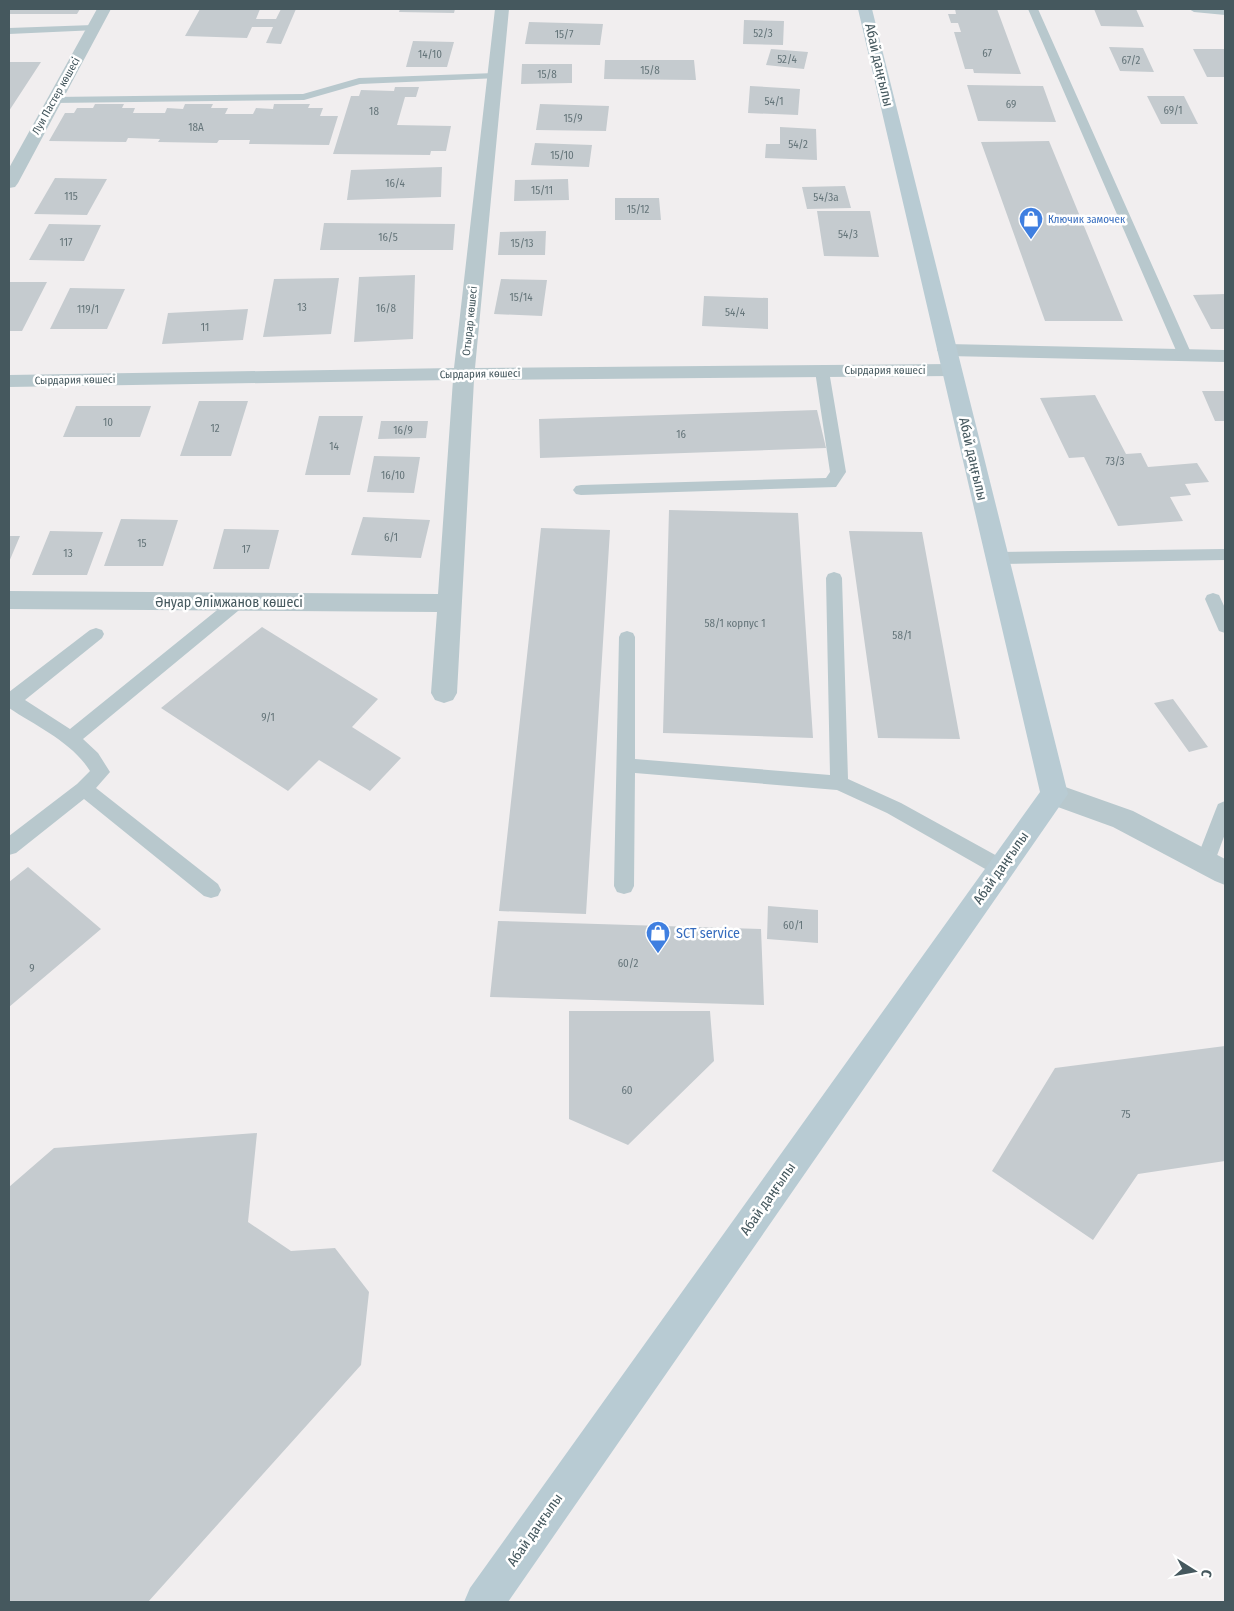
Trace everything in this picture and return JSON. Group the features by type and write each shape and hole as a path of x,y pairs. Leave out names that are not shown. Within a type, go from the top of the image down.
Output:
{"street":[{"name":"Луи Пастер көшесі","path":"9,183 104,9"},
{"name":"Отырар көшесі","path":"444,693 464,374 502,9"},
{"name":"Абай даңғылы","path":"484,1602 1054,794 866,9"},
{"name":"Сырдария көшесі","path":"9,381 822,371 950,360 1185,355 1225,356"},
{"name":"Әнуар Әлімжанов көшесі","path":"9,600 450,603"},
{"path":"1054,794 1123,819 1215,868"}],"lane":[{"path":"1032,9 1185,355"},
{"path":"1194,9 1225,12"},
{"path":"9,31 93,28"},
{"path":"54,100 304,97 359,81 495,76"},
{"path":"581,490 831,483 838,472 822,371"},
{"path":"997,558 1225,554"},
{"path":"834,578 839,783"},
{"path":"1212,599 1225,627"},
{"path":"71,740 238,602"},
{"path":"9,847 84,789 101,772 92,758 71,740 10,700 96,634"},
{"path":"624,886 627,638"},
{"path":"625,765 839,783 894,808 1001,868"},
{"path":"84,789 211,890"},
{"path":"1215,868 1225,809"}],"building":[{"path":"9,9 80,9 77,14 9,14"},
{"path":"200,9 260,9 256,19 276,19 281,9 296,9 281,44 266,43 273,27 252,27 247,38 185,36"},
{"path":"400,9 455,9 454,13 399,12"},
{"path":"955,9 997,9 1021,74 974,73 973,69 965,69 954,32 961,32 958,23 951,23 948,14 956,14"},
{"path":"1094,9 1136,9 1144,27 1101,26"},
{"path":"744,20 784,21 783,45 743,44"},
{"path":"529,22 603,24 600,45 525,44"},
{"path":"413,41 454,42 447,67 406,67"},
{"path":"1109,47 1143,48 1154,72 1120,71"},
{"path":"771,49 808,52 804,69 766,65"},
{"path":"1193,49 1225,49 1225,77 1207,77"},
{"path":"605,60 694,60 696,80 604,79"},
{"path":"9,62 41,62 9,111"},
{"path":"522,64 572,64 572,83 521,84"},
{"path":"967,85 1043,86 1056,122 978,121"},
{"path":"750,86 800,89 798,115 748,113"},
{"path":"395,87 419,87 416,97 405,97 397,125 451,126 446,151 431,151 430,155 333,154 351,96 359,96 361,90 394,91"},
{"path":"1147,96 1184,96 1198,124 1161,124"},
{"path":"95,104 124,104 122,108 135,108 133,113 165,113 167,108 183,109 185,104 213,104 211,108 228,108 225,114 253,114 256,108 273,109 274,104 310,104 308,108 323,108 320,116 338,116 329,145 249,144 250,140 219,140 217,143 158,142 160,139 128,138 126,142 49,141 65,113 74,113 77,108 93,108"},
{"path":"540,104 609,106 606,131 536,130"},
{"path":"780,127 816,129 817,160 765,158 766,144 780,144"},
{"path":"1049,141 1123,321 1045,321 981,142"},
{"path":"535,143 592,145 589,167 531,165"},
{"path":"442,167 441,197 347,200 351,170"},
{"path":"55,178 107,179 87,215 34,214"},
{"path":"568,179 569,200 514,201 515,180"},
{"path":"845,186 851,208 807,209 802,187"},
{"path":"615,198 659,198 661,220 615,220"},
{"path":"817,211 870,211 879,257 824,256"},
{"path":"324,223 455,224 453,250 320,250"},
{"path":"49,224 101,225 84,261 29,260"},
{"path":"546,231 545,255 498,255 500,232"},
{"path":"415,275 413,339 354,342 359,277"},
{"path":"339,278 331,334 263,337 274,279"},
{"path":"501,279 547,280 542,316 494,314"},
{"path":"9,282 47,282 22,331 9,331"},
{"path":"70,288 125,289 107,329 50,329"},
{"path":"1225,294 1225,329 1211,329 1193,295"},
{"path":"704,296 768,298 768,329 702,326"},
{"path":"248,309 243,340 162,344 168,313"},
{"path":"1202,391 1225,391 1225,421 1215,421"},
{"path":"1095,395 1126,454 1141,453 1148,467 1197,463 1209,482 1185,484 1191,495 1170,497 1183,521 1118,526 1084,457 1069,458 1040,398"},
{"path":"199,401 248,401 231,456 180,456"},
{"path":"76,406 151,406 140,437 63,437"},
{"path":"817,410 826,448 540,458 539,419"},
{"path":"319,416 363,416 350,475 305,475"},
{"path":"381,421 428,421 426,438 378,439"},
{"path":"374,456 420,457 414,493 367,492"},
{"path":"669,510 798,513 813,738 663,733"},
{"path":"363,517 430,520 421,558 351,555"},
{"path":"121,519 178,520 163,566 104,566"},
{"path":"541,528 610,530 586,914 499,911"},
{"path":"224,529 279,530 269,569 213,569"},
{"path":"50,531 103,532 87,575 32,575"},
{"path":"849,531 922,532 960,739 878,738"},
{"path":"9,536 20,536 9,562"},
{"path":"262,627 378,699 352,727 401,758 370,791 319,760 288,791 161,708"},
{"path":"1173,699 1208,747 1189,752 1154,703"},
{"path":"28,867 101,929 9,1007 9,882"},
{"path":"768,906 818,910 818,943 767,939"},
{"path":"498,921 761,929 764,1005 490,997"},
{"path":"569,1011 710,1011 714,1061 628,1145 569,1119"},
{"path":"1225,1046 1225,1161 1138,1174 1093,1240 992,1171 1055,1068"},
{"path":"257,1133 248,1222 291,1251 335,1248 369,1292 361,1365 148,1602 9,1602 9,1187 54,1148"}],"place":[{"name":"Ключик замочек","path":"1031,240"},
{"name":"SCT service","path":"658,954"}]}
